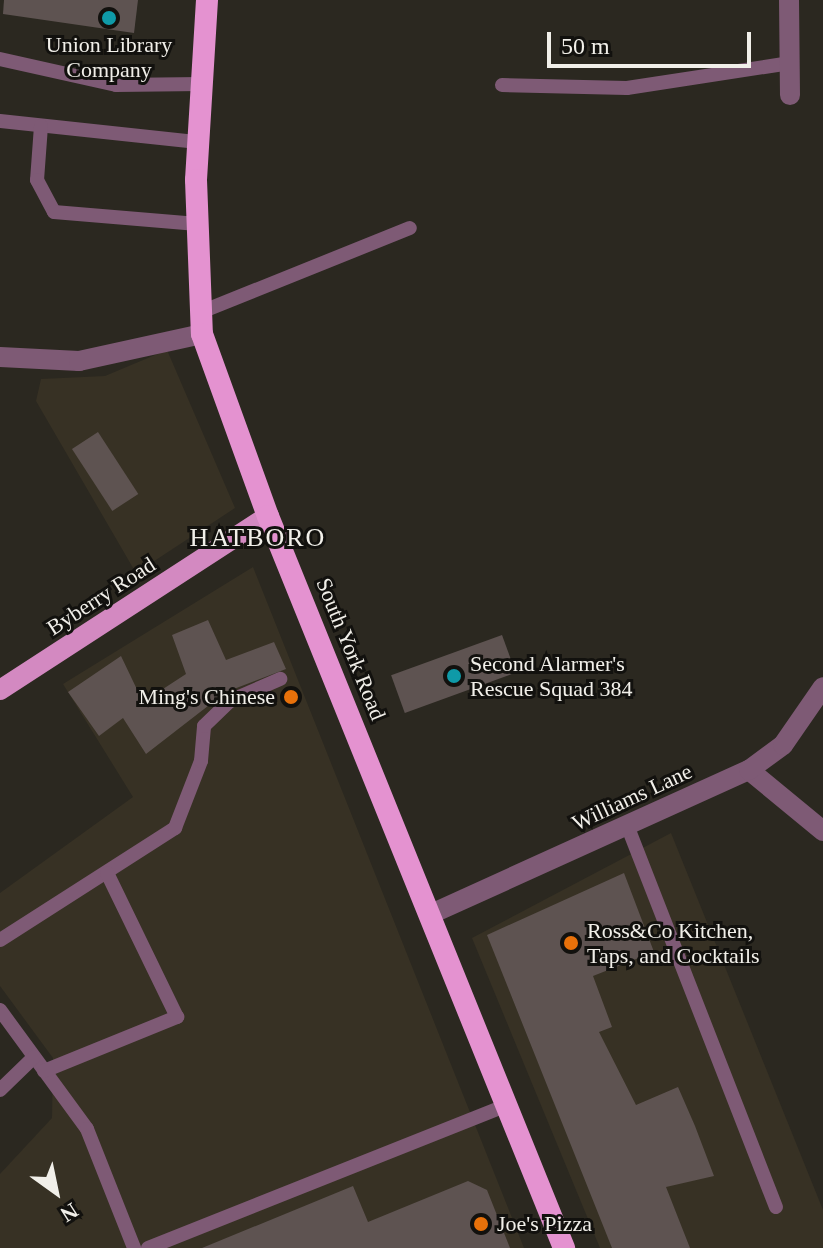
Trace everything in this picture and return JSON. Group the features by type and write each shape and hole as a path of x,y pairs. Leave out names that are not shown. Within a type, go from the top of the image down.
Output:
{"highway":[{"name":"South York Road","path":"207,0 198,142 201,323 268,516 564,1248"}],"main road":[{"name":"Byberry Road","path":"0,690 268,516"}],"street":[{"path":"789,0 790,95"},
{"path":"0,357 79,361 201,323"},
{"name":"Williams Lane","path":"431,914 749,770 783,745 823,687"},
{"path":"749,770 823,831"}],"lane":[{"path":"0,59 116,85 201,84"},
{"path":"502,85 627,88 790,63"},
{"path":"0,121 198,142"},
{"path":"41,126 37,180 54,212 198,224"},
{"path":"201,323 410,228"},
{"path":"0,940 107,873 180,820 201,761 204,726 230,701 280,679"},
{"path":"627,825 776,1207"},
{"path":"44,1071 177,1017 107,873"},
{"path":"0,1010 87,1129 134,1248"},
{"path":"0,1090 34,1057"},
{"path":"148,1248 174,1243 507,1105"}],"shaded area":[{"path":"167,350 235,508 136,573 36,401 41,379 105,376"},
{"path":"253,567 524,1248 0,1248 0,1174 52,1118 53,1058 0,986 0,893 133,797 63,684"},
{"path":"671,833 823,1210 823,1248 600,1248 472,938"}],"building":[{"name":"Union Library Company","path":"4,0 138,0 134,33 3,14"},
{"path":"98,432 138,494 112,511 72,449"},
{"path":"208,620 226,660 274,642 286,669 226,692 146,754 123,718 99,736 68,692 121,656 143,702 186,674 172,635"},
{"name":"Second Alarmer's Rescue Squad 384","path":"502,635 516,673 405,713 391,675"},
{"path":"624,873 654,952 593,976 612,1027 599,1032 636,1105 678,1087 695,1126 714,1176 666,1187 690,1248 612,1248 487,935"},
{"path":"468,1181 487,1190 510,1248 202,1248 353,1186 368,1222"}],"place":[{"name":"Union Library Company","path":"109,18"},
{"name":"Second Alarmer's Rescue Squad 384","path":"454,676"},
{"name":"Ming's Chinese","path":"291,697"},
{"name":"Ross&Co Kitchen, Taps, and Cocktails","path":"571,943"},
{"name":"Joe's Pizza","path":"481,1224"}],"district":[{"name":"HATBORO","path":"258,538"}]}
